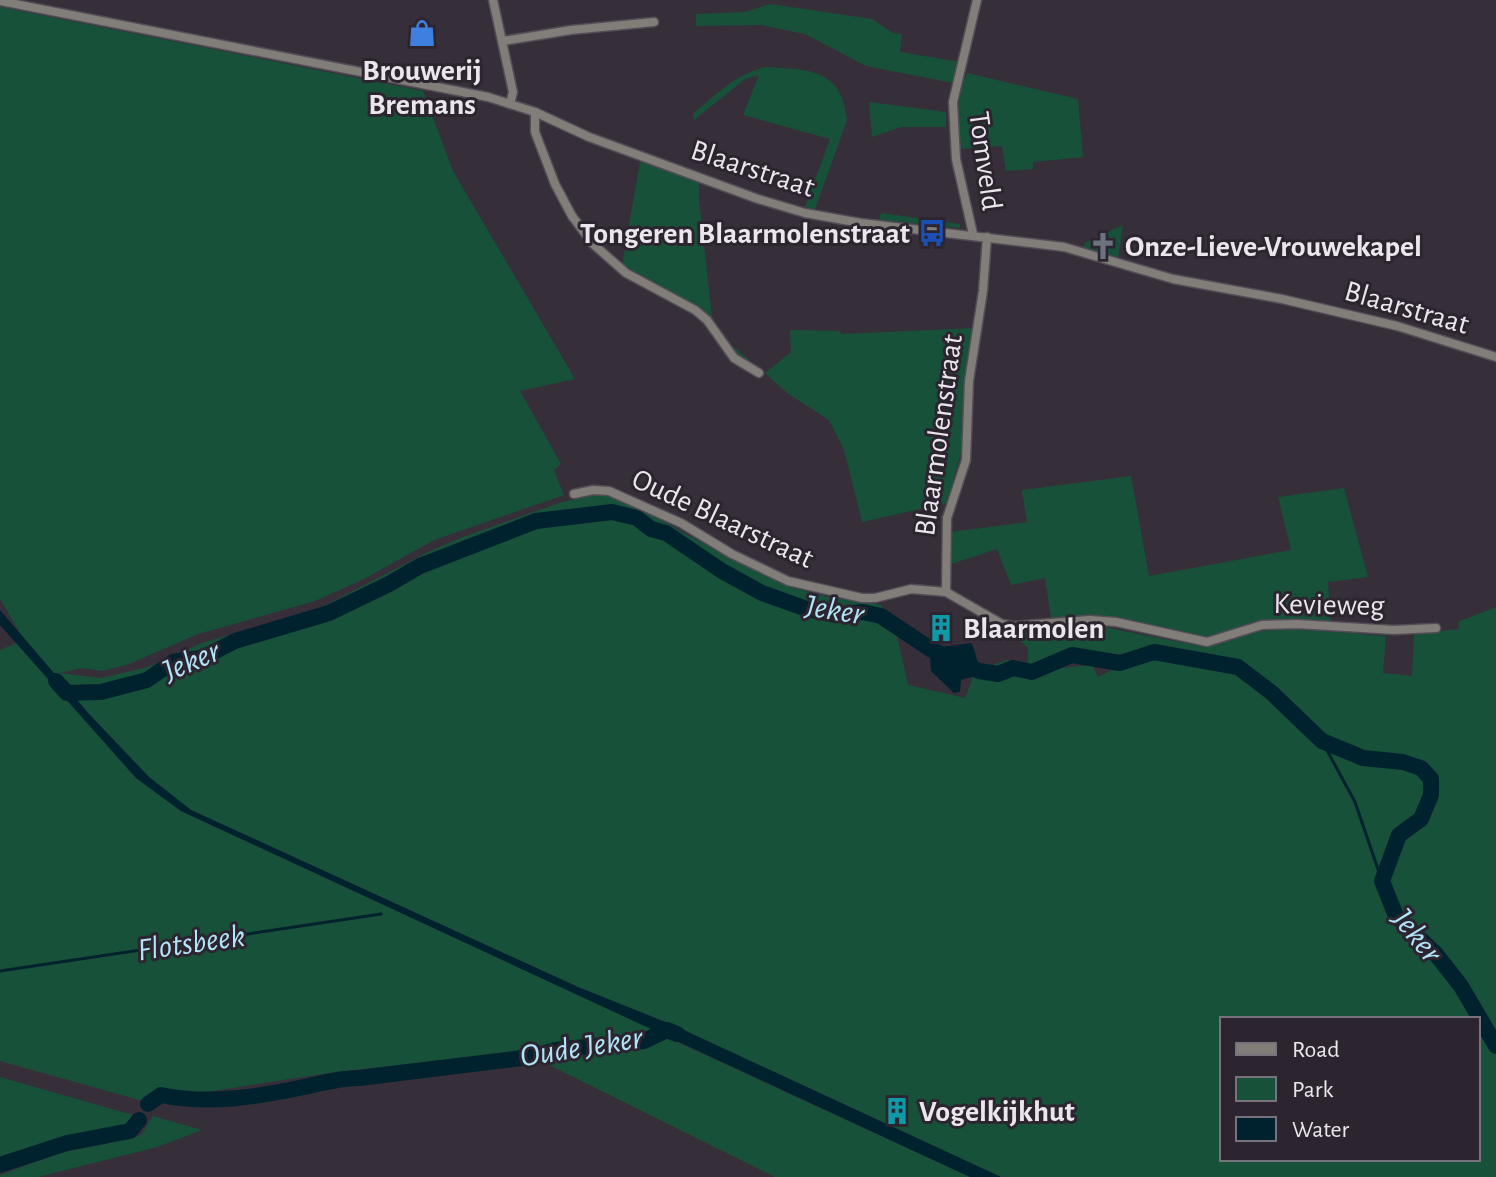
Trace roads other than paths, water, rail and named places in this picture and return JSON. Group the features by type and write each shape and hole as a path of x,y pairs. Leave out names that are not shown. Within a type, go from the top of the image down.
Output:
{"street":[{"path":"493,0 513,92 510,104"},
{"name":"Tomveld","path":"973,234 956,159 953,102 977,0"},
{"name":"Blaarstraat","path":"0,1 488,97 535,112 589,137 758,199 805,213 861,223 1064,247 1173,279 1282,299 1397,326 1496,357"},
{"path":"503,41 571,30 654,22"},
{"path":"535,112 535,132 555,184 572,216 593,244 626,273 695,310 707,320 734,358 759,373"},
{"name":"Blaarmolenstraat","path":"946,592 947,518 966,460 969,381 983,291 987,237"},
{"name":"Oude Blaarstraat","path":"574,494 593,490 620,495 681,523 732,554 788,581 862,598 911,589 946,592"},
{"name":"Kevieweg","path":"946,592 1002,624 1014,626 1090,620 1116,622 1207,642 1262,625 1394,630 1436,628"}],"water":[{"path":"0,610 89,714 149,777 191,810 578,987 673,1025 1001,1177 970,1177 181,811 136,778 0,625"},
{"path":"886,615 932,644 928,654 882,621"},
{"path":"971,643 979,665 985,670 984,676 961,680 960,692 954,693 931,671 930,656 934,648"}],"waterway":[{"name":"Jeker","path":"56,681 67,693 101,692 147,680 173,662 202,658 235,641 329,613 420,566 536,521 612,512 637,518 651,529 666,533 722,571 762,593 835,615 863,612 881,616 932,650 979,671 998,674 1013,668 1032,672 1072,655 1120,663 1154,652 1238,667 1272,693 1322,741 1363,758 1403,762 1421,768 1431,779 1431,795 1421,819 1399,835 1382,881 1396,916 1435,953 1461,986 1479,1017"},
{"path":"1322,741 1355,802 1382,881"},
{"name":"Flotsbeek","path":"0,971 381,914"},
{"name":"Jeker","path":"1480,1019 1496,1046"},
{"name":"Oude Jeker","path":"148,1104 161,1095 215,1100 250,1097 338,1080 644,1041 667,1030 677,1034"},
{"name":"Oude Jeker","path":"0,1165 67,1143 130,1131 139,1120"}],"place":[{"name":"Brouwerij Bremans","path":"422,33"},
{"name":"Tongeren Blaarmolenstraat","path":"932,233"},
{"name":"Onze-Lieve-Vrouwekapel","path":"1103,246"},
{"name":"Blaarmolen","path":"941,628"},
{"name":"Vogelkijkhut","path":"897,1111"}]}
